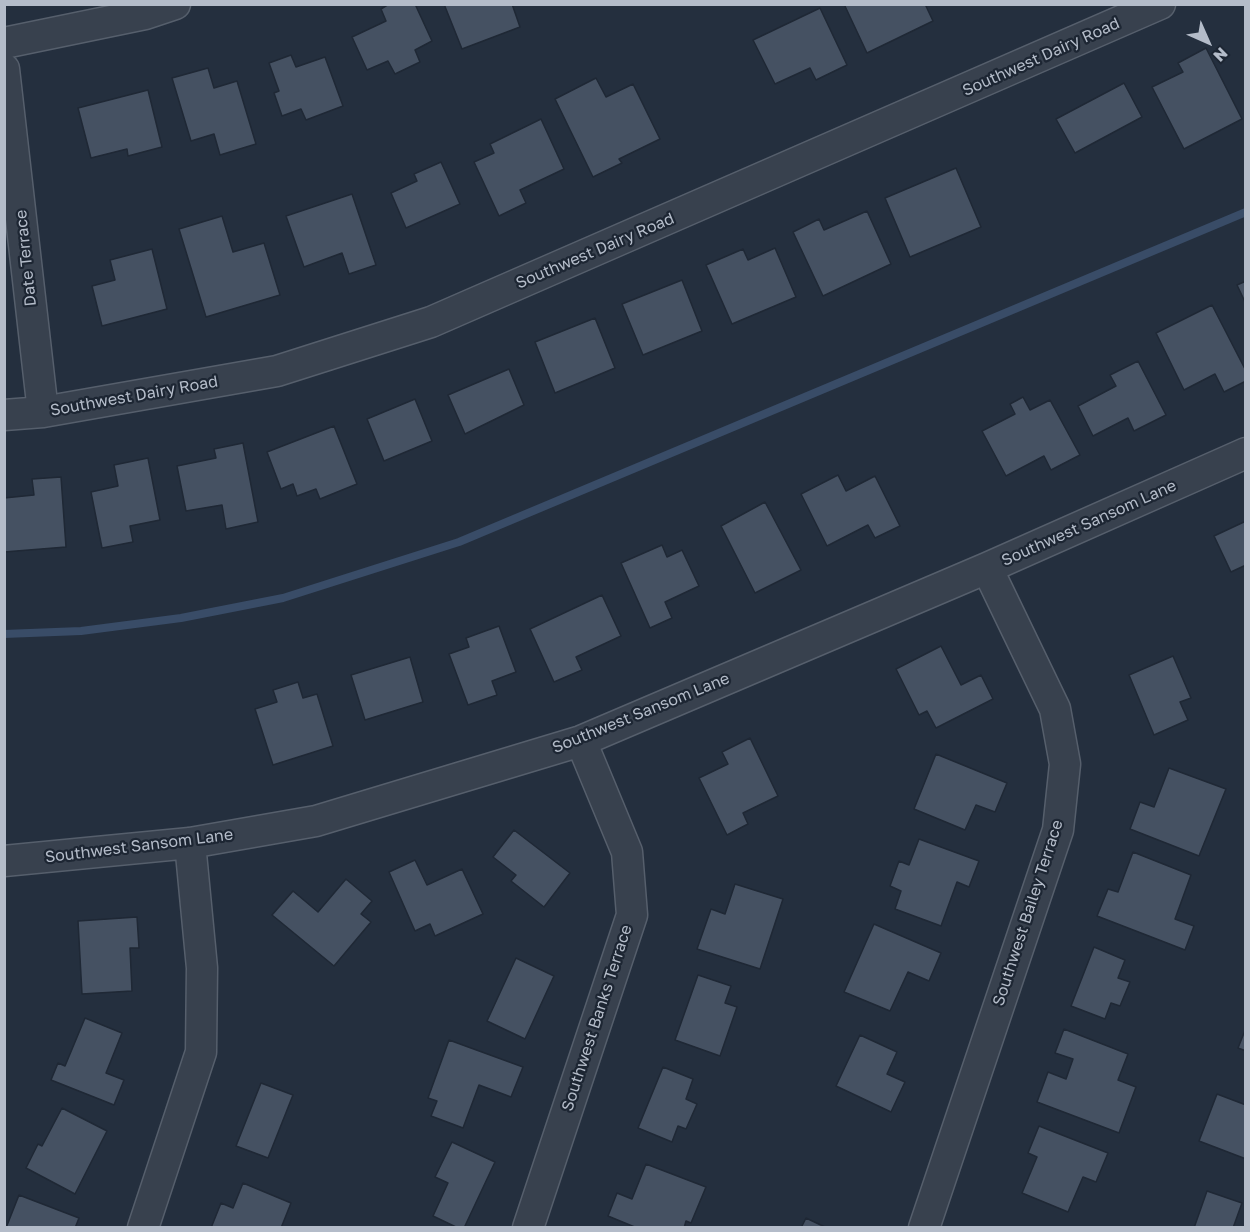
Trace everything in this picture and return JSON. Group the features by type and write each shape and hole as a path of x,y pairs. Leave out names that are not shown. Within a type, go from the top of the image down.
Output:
{"street":[{"path":"4,42 145,15 175,4"},
{"name":"Southwest Dairy Road","path":"4,415 44,412 278,371 431,322 1160,4"},
{"name":"Date Terrace","path":"4,69 44,412"},
{"name":"Southwest Sansom Lane","path":"4,861 190,843 316,821 581,741 987,568 1245,453"},
{"name":"Southwest Bailey Terrace","path":"924,1227 1058,830 1065,764 1055,709 987,568"},
{"name":"Southwest Banks Terrace","path":"528,1227 632,915 627,852 581,741"},
{"path":"142,1227 201,1052 202,968 190,843"}],"building":[{"path":"389,4 415,4 432,41 415,50 420,62 395,74 388,61 367,70 352,37 386,21 381,9"},
{"path":"444,4 512,4 520,27 462,49"},
{"path":"844,4 925,4 933,21 867,53"},
{"path":"820,8 847,65 816,80 810,68 775,84 753,40"},
{"path":"1206,48 1242,119 1184,149 1152,87 1183,72 1178,63"},
{"path":"291,55 296,67 325,57 343,106 306,120 301,109 282,116 274,93 279,91 269,63"},
{"path":"208,68 214,88 237,81 256,144 220,155 214,134 191,141 172,78"},
{"path":"596,78 606,97 633,84 660,139 619,159 622,163 593,177 555,99"},
{"path":"1124,83 1142,117 1075,153 1056,119"},
{"path":"148,90 162,147 128,156 127,149 91,158 78,108"},
{"path":"541,119 564,169 520,190 526,203 499,216 474,162 494,153 490,144"},
{"path":"441,162 460,204 406,228 391,193 417,181 414,174"},
{"path":"956,168 981,227 910,257 885,198"},
{"path":"352,194 376,265 349,274 342,253 304,267 286,216"},
{"path":"867,211 891,264 823,296 793,232 819,219 824,230"},
{"path":"222,216 233,252 264,243 280,295 206,317 179,229"},
{"path":"775,248 796,297 732,324 706,265 743,249 748,260"},
{"path":"152,249 167,309 102,326 92,286 115,280 110,260"},
{"path":"682,280 702,331 643,355 622,304"},
{"path":"1246,281 1246,304 1237,285"},
{"path":"1212,305 1246,371 1246,381 1224,392 1215,374 1184,390 1156,333"},
{"path":"595,318 615,368 555,393 535,342"},
{"path":"1138,361 1166,415 1134,431 1128,418 1093,436 1078,406 1116,386 1110,375"},
{"path":"509,369 524,405 465,434 448,395"},
{"path":"1023,397 1030,410 1050,400 1080,455 1051,470 1044,456 1006,476 982,431 1015,414 1010,404"},
{"path":"415,399 432,441 384,461 367,419"},
{"path":"334,426 357,484 320,499 316,489 297,496 293,484 281,489 267,452"},
{"path":"243,443 258,522 226,529 222,505 186,511 177,466 216,458 214,449"},
{"path":"148,458 160,520 130,526 133,542 102,548 91,492 118,486 114,465"},
{"path":"838,475 846,491 875,476 900,526 875,538 868,525 827,546 801,494"},
{"path":"61,477 66,547 4,552 4,498 34,495 32,479"},
{"path":"765,502 801,570 755,593 721,526"},
{"path":"1246,521 1246,565 1231,572 1214,536"},
{"path":"662,545 667,557 682,550 699,586 665,602 672,618 650,628 621,563"},
{"path":"602,595 621,636 576,657 582,670 554,682 530,629"},
{"path":"499,626 516,672 492,681 497,695 468,705 449,654 469,647 466,638"},
{"path":"941,646 961,685 981,675 993,699 936,728 927,711 919,715 896,669"},
{"path":"1173,656 1191,698 1180,702 1188,720 1154,735 1129,675"},
{"path":"410,657 423,702 365,720 351,675"},
{"path":"298,682 303,698 317,694 333,746 273,765 255,709 277,702 273,690"},
{"path":"750,738 778,796 743,813 748,824 727,835 699,778 728,764 722,752"},
{"path":"936,754 1007,783 995,812 976,805 965,830 914,809"},
{"path":"1169,768 1226,789 1199,856 1130,829 1140,802 1154,807"},
{"path":"514,830 570,873 544,907 511,881 516,875 493,857"},
{"path":"919,839 979,861 969,887 957,882 941,926 895,909 901,891 890,886 899,861 909,865"},
{"path":"1133,852 1191,875 1175,919 1194,926 1185,950 1097,916 1108,889 1118,892"},
{"path":"415,860 427,885 462,869 483,914 435,936 430,924 415,931 389,872"},
{"path":"346,879 372,901 361,914 371,922 334,966 272,915 293,891 318,912"},
{"path":"735,884 783,899 760,969 697,949 711,909 725,914"},
{"path":"137,917 139,948 130,948 132,991 82,994 78,921"},
{"path":"874,924 941,953 929,981 908,972 890,1011 844,992"},
{"path":"1094,947 1125,960 1118,978 1130,982 1120,1006 1111,1003 1105,1019 1071,1006"},
{"path":"516,958 554,976 525,1039 487,1021"},
{"path":"698,975 731,986 725,1003 737,1007 720,1056 675,1040"},
{"path":"85,1018 122,1033 106,1073 124,1080 114,1105 51,1080 58,1063 65,1066"},
{"path":"1246,1028 1246,1051 1238,1048"},
{"path":"1064,1029 1128,1054 1118,1080 1136,1087 1119,1133 1037,1102 1048,1072 1066,1079 1073,1059 1055,1053"},
{"path":"860,1035 897,1052 887,1074 905,1082 891,1112 836,1086"},
{"path":"449,1040 523,1067 511,1097 479,1085 463,1128 431,1116 437,1101 428,1098"},
{"path":"663,1067 693,1079 686,1099 697,1104 686,1129 678,1126 672,1142 638,1128"},
{"path":"261,1083 293,1095 268,1158 236,1146"},
{"path":"1217,1094 1246,1105 1246,1159 1199,1141"},
{"path":"62,1108 107,1131 75,1194 26,1168 38,1144 42,1146"},
{"path":"1039,1126 1108,1153 1096,1182 1083,1177 1068,1212 1022,1193 1037,1157 1028,1153"},
{"path":"452,1142 495,1162 464,1228 458,1228 433,1216 448,1183 435,1177"},
{"path":"646,1164 706,1187 691,1223 686,1221 684,1228 637,1228 608,1216 617,1193 632,1199"},
{"path":"243,1183 291,1203 281,1228 211,1228 221,1203 233,1208"},
{"path":"1207,1191 1242,1203 1233,1228 1194,1228"},
{"path":"19,1195 79,1218 75,1228 6,1228"},
{"path":"806,1218 827,1228 801,1228"}],"waterway":[{"path":"4,634 81,631 181,618 283,598 459,542 1246,212"}]}
